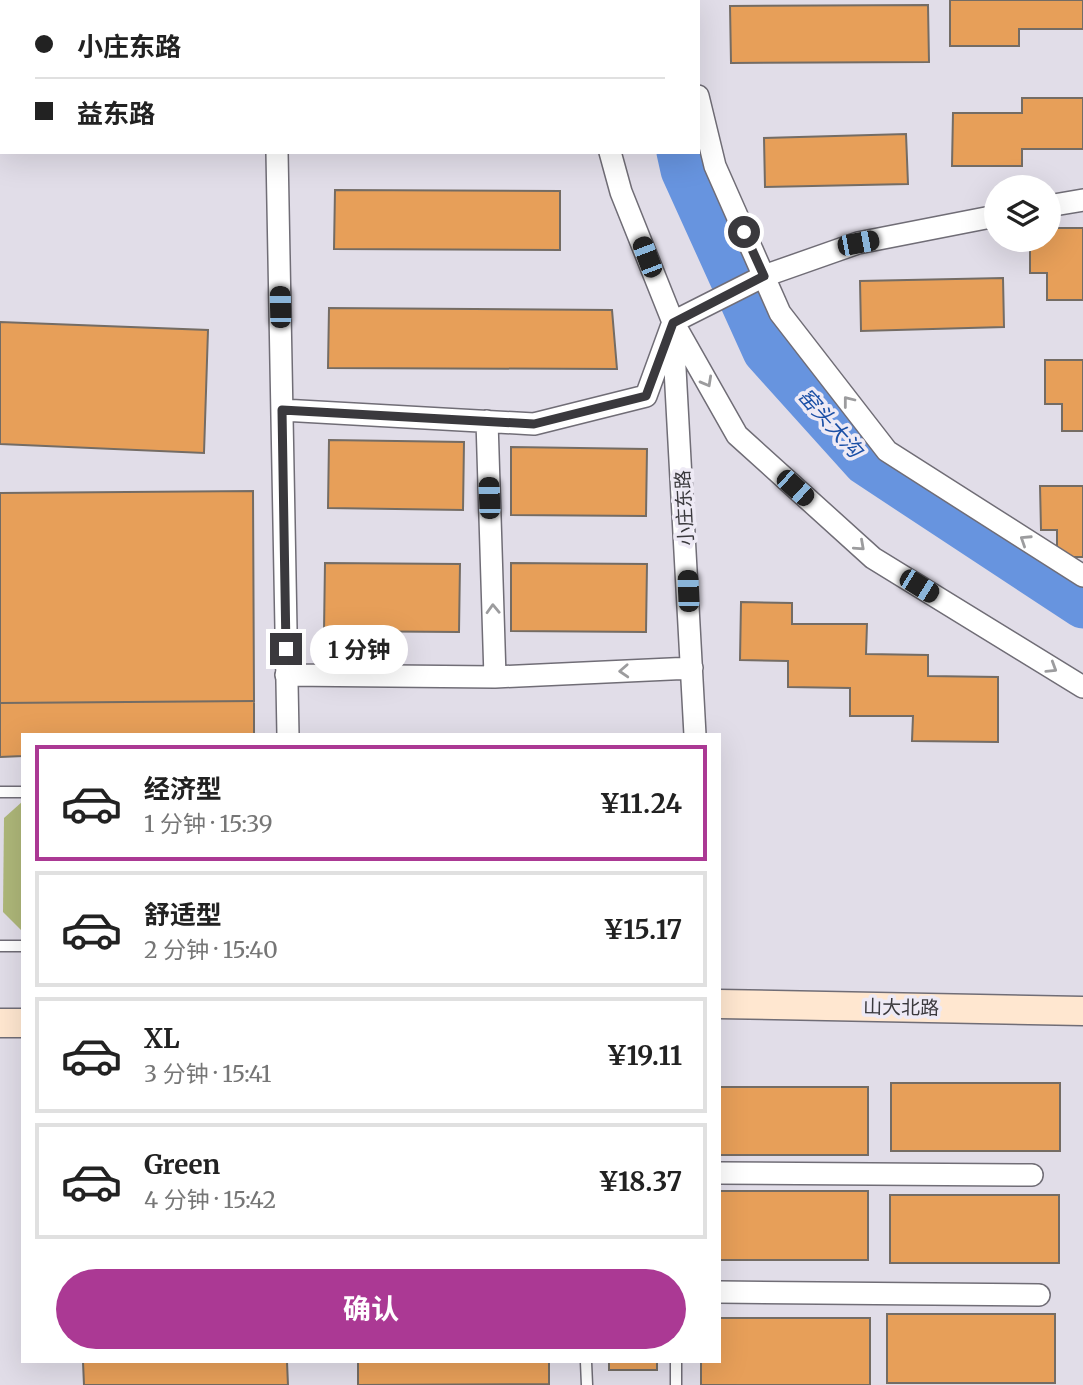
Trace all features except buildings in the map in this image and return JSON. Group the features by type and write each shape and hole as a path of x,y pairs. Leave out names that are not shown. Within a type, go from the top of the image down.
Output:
{"main road":[{"name":"山大北路","path":"721,1004 1083,1011"},
{"path":"0,1012 21,1011"},
{"name":"山大北路","path":"721,1014 1083,1021"},
{"path":"0,1023 21,1023"}],"street":[{"path":"700,104 715,166 780,313 887,451 1083,576"},
{"path":"277,154 288,733"},
{"path":"611,154 621,192 673,323 737,435 873,558 1083,687"},
{"path":"1061,204 1083,200"},
{"path":"282,410 534,424 646,396 673,323 764,276 858,243 984,218"},
{"name":"小庄东路","path":"673,323 695,733"},
{"path":"487,421 495,677"},
{"path":"286,675 495,677 692,668"},
{"path":"721,1173 1032,1175"},
{"path":"721,1292 1039,1294"}],"lane":[{"path":"0,792 21,792"},
{"path":"0,946 21,946"},
{"path":"586,1363 587,1385"},
{"path":"676,1363 676,1385"}],"green space":[{"path":"21,803 21,930 3,912 4,818"}],"waterway":[{"name":"窑头大沟","path":"680,154 684,170 766,351 866,462 1083,605"}],"route":[{"path":"286,649 282,410 534,424 646,396 673,323 764,276 744,232"}]}
